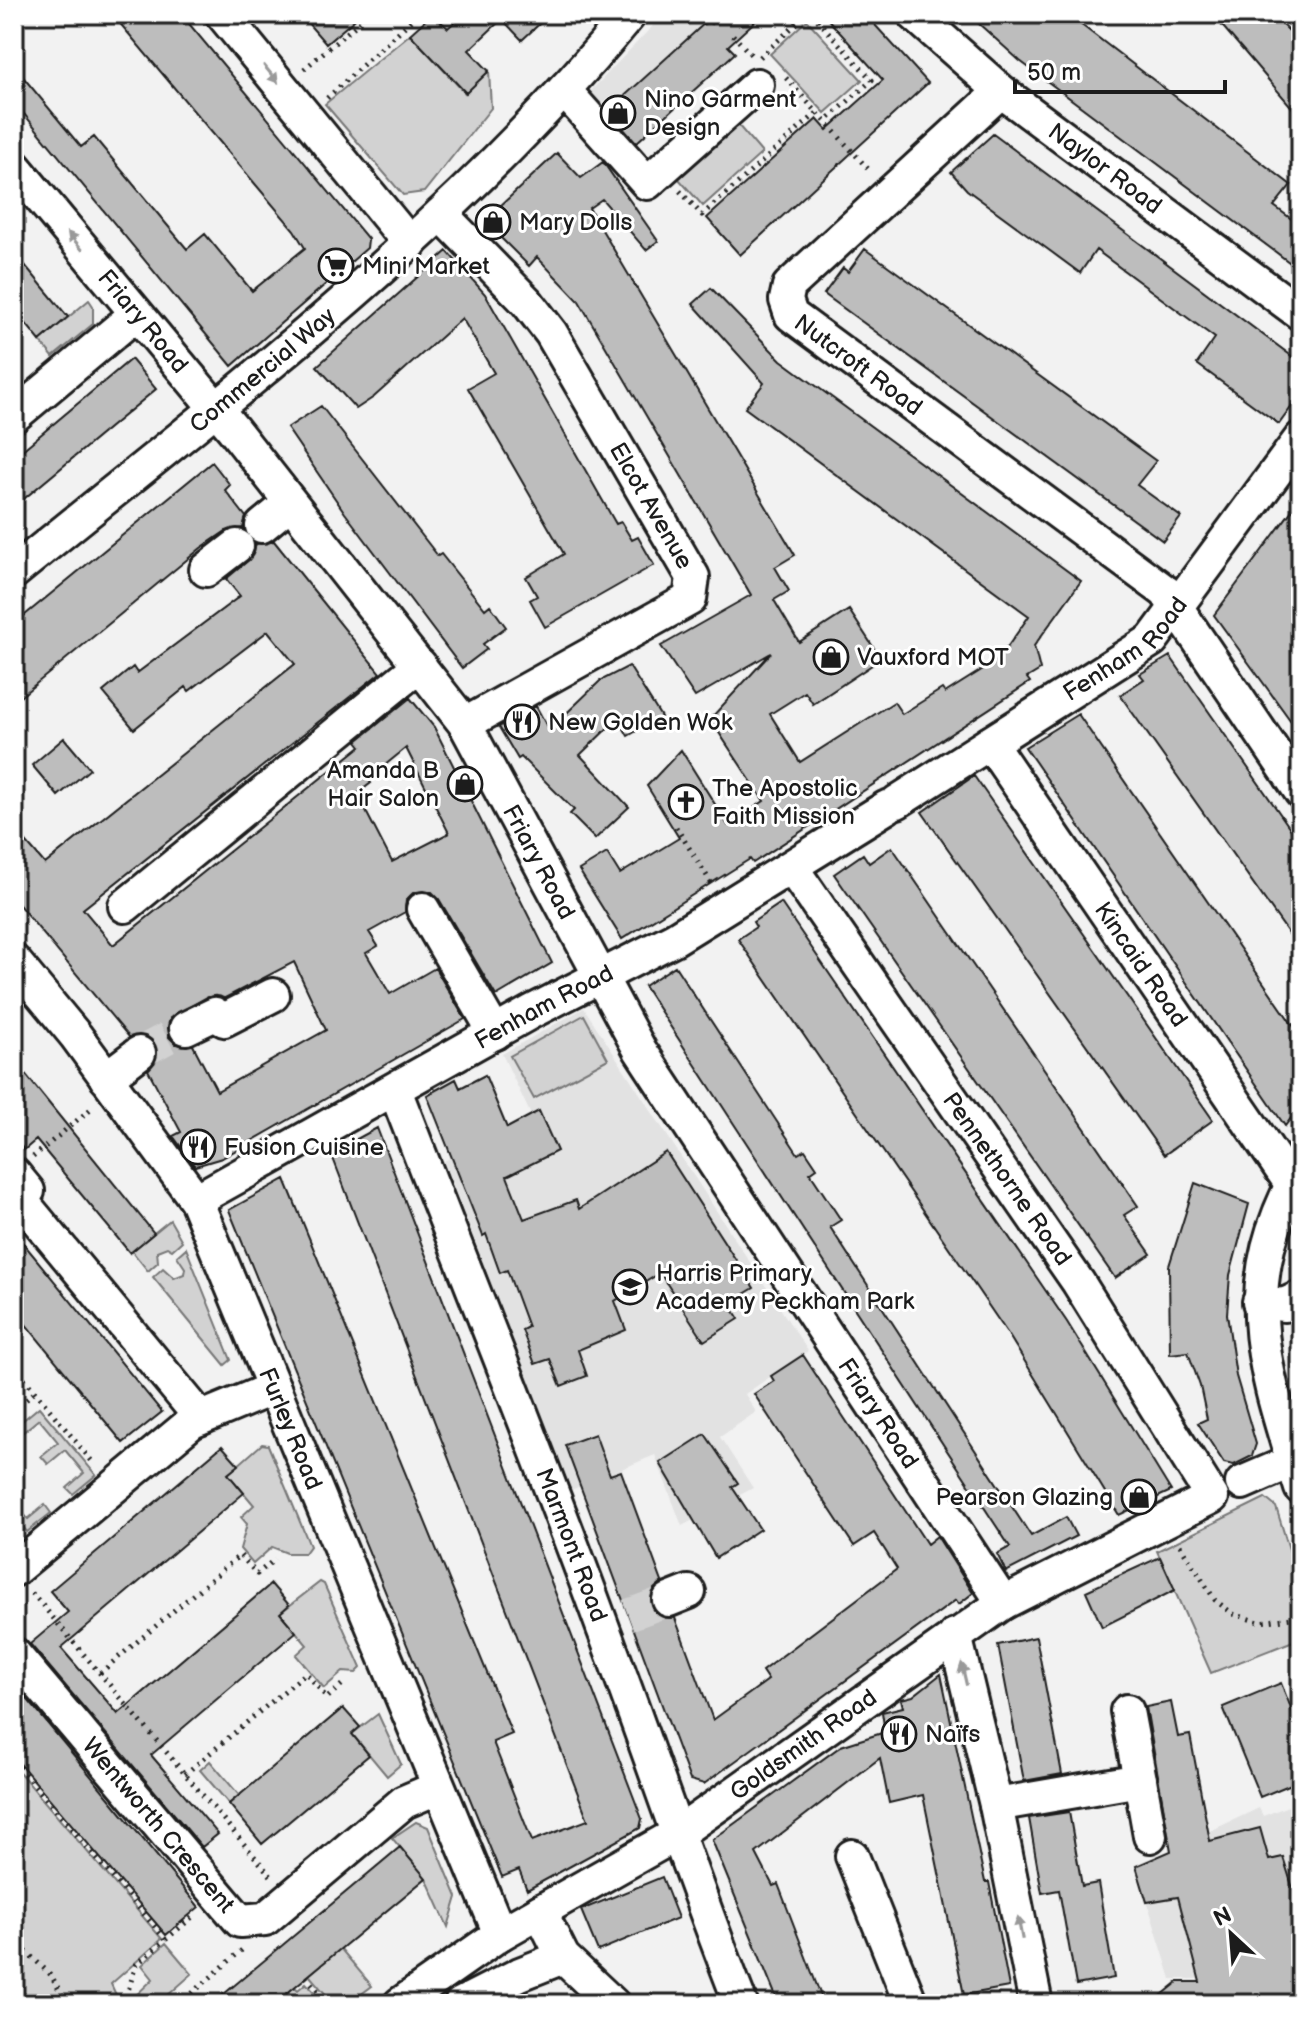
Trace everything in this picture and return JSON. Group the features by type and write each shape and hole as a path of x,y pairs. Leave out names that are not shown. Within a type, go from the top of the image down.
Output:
{"street":[{"path":"222,14 410,244"},
{"name":"Commercial Way","path":"14,572 320,324 410,244 564,90 630,14"},
{"name":"Naylor Road","path":"914,14 1001,91 1301,314"},
{"path":"564,90 647,183 756,72"},
{"name":"Nutcroft Road","path":"1001,91 789,286 786,300 791,315 1166,592 1176,608"},
{"name":"Friary Road","path":"14,166 290,503 465,724 640,1050 1003,1603"},
{"name":"Elcot Avenue","path":"441,214 527,302 551,333 693,577 690,599 465,724"},
{"path":"14,416 135,315"},
{"name":"Fenham Road","path":"196,1200 727,908 1152,640 1301,438"},
{"path":"262,526 290,503"},
{"path":"206,570 237,546"},
{"path":"1176,608 1301,792"},
{"path":"125,906 420,665"},
{"name":"Kincaid Road","path":"990,743 1296,1177"},
{"name":"Pennethorne Road","path":"792,868 1078,1282 1212,1497"},
{"path":"423,909 495,1033"},
{"name":"Furley Road","path":"14,961 111,1084 196,1200 500,1934"},
{"path":"186,1028 215,1014 224,1020 273,995"},
{"path":"111,1084 139,1053"},
{"name":"Marmont Road","path":"395,1090 615,1620 677,1834 741,2004"},
{"path":"19,1169 28,1191 20,1199 201,1418"},
{"path":"1242,1483 1297,1475 1264,1363 1259,1330 1259,1302 1276,1222 1296,1177"},
{"path":"1259,1302 1284,1305 1301,1297"},
{"path":"19,1577 114,1487 201,1418 274,1388"},
{"name":"Goldsmith Road","path":"400,2004 500,1934 677,1834 1003,1603 1212,1497"},
{"path":"955,1635 996,1805 1036,2004"},
{"name":"Wentworth Crescent","path":"14,1654 240,1921 265,1919 404,1802 437,1788"},
{"path":"1127,1711 1150,1836"},
{"path":"996,1805 1140,1780"},
{"path":"852,1856 911,2004"},
{"path":"540,1911 563,1957 613,2004"},
{"path":"461,2004 476,1994 563,1957"}],"path":[{"path":"282,88 363,19 358,14"},
{"path":"306,117 418,14"},
{"path":"756,72 810,14 872,80"},
{"path":"756,72 776,67 889,192"},
{"path":"826,122 878,74"},
{"path":"662,170 702,215 817,113"},
{"path":"676,827 727,908"},
{"path":"19,1169 111,1084"},
{"path":"14,1366 114,1487"},
{"path":"14,1410 35,1392"},
{"path":"1168,1518 1189,1562 1223,1607 1233,1614 1259,1622 1301,1617"},
{"path":"100,1673 240,1555 257,1574 275,1559"},
{"path":"19,1577 289,1898"},
{"path":"185,1774 306,1673 327,1698 345,1682"},
{"path":"14,1761 166,1940"},
{"path":"124,2004 136,1965 218,1894"},
{"path":"14,1940 51,1975 67,2004"},
{"path":"180,2004 250,1943"},
{"path":"306,1977 329,2004"}],"shaded area":[{"path":"664,14 701,14 707,21 606,113 588,94"},
{"path":"807,20 862,80 825,113 770,54"},
{"path":"410,34 465,93 489,71 491,108 424,192 403,195 325,104"},
{"path":"729,124 738,125 762,153 703,206 678,178 677,171"},
{"path":"89,300 93,306 93,324 53,357 40,341"},
{"name":"Harris Primary Academy Peckham Park","path":"584,1008 808,1351 745,1394 756,1412 720,1437 753,1488 682,1526 655,1455 571,1490 444,1161 531,1115 502,1054"},
{"path":"584,1015 608,1059 534,1099 510,1056"},
{"path":"170,1220 182,1241 172,1250 167,1247 157,1251 158,1262 148,1271 132,1251"},
{"path":"186,1248 231,1360 225,1365 153,1277 163,1268 174,1278 184,1274 185,1268 177,1256"},
{"path":"39,1407 96,1475 73,1494 67,1488 84,1473 65,1450 48,1464 41,1456 58,1442 39,1419 22,1433 16,1426"},
{"path":"262,1444 268,1445 310,1546 305,1553 287,1553 272,1547 253,1564 240,1549 247,1524 241,1517 254,1505 228,1474"},
{"path":"1265,1498 1276,1507 1301,1588 1301,1638 1211,1673 1157,1551"},
{"path":"14,1503 28,1519 45,1505 51,1513 27,1532 14,1516"},
{"path":"320,1582 324,1584 361,1668 356,1673 343,1672 324,1688 296,1655 307,1645 280,1613"},
{"path":"378,1714 401,1764 387,1776 352,1734"},
{"path":"210,1761 239,1795 229,1804 200,1770"},
{"path":"14,1766 162,1939 111,1984 120,2004 14,2004"},
{"path":"1301,1801 1301,1978 1171,1979 1136,1866 1259,1808 1263,1816"},
{"path":"416,1822 428,1827 457,1897 448,1927 426,1878 392,1838"},
{"path":"166,1943 192,1974 158,2004 127,2004 153,1979 142,1965"},
{"path":"340,1948 372,1986 348,2004 334,2004 309,1975"},
{"path":"306,1983 325,2004 276,2002 295,1987 298,1990"}],"building":[{"path":"112,14 181,14 368,239 367,248 232,366 14,102 14,66 81,147 94,137 187,249 205,234 252,291 305,248 294,230"},
{"path":"300,14 361,14 326,44"},
{"path":"432,14 448,28 463,14 550,14 522,40 502,19 469,50 489,71 466,93 410,34"},
{"path":"722,14 763,14 728,46 735,53 636,143 608,111 707,21 711,24"},
{"path":"823,14 865,14 928,83 740,255 707,218 817,119 827,130 883,80"},
{"path":"968,14 1067,14 1291,185 1274,206 1301,226 1301,271 1020,61"},
{"path":"1212,14 1273,14 1301,44 1301,118"},
{"path":"993,134 1301,363 1301,394 1279,424 1197,364 1215,338 1096,250 1080,273 967,190 951,172"},
{"path":"557,153 581,178 603,162 658,241 646,250 602,199 589,208 795,555 775,567 789,591 774,600 799,642 849,610 881,659 813,704 805,692 770,714 800,762 894,702 902,714 942,689 945,693 999,659 1029,616 745,408 764,383 693,304 711,288 781,360 1081,581 1034,646 1040,670 1027,678 1030,682 753,863 750,859 622,939 579,870 607,853 620,874 679,838 647,786 681,750 728,825 764,801 710,719 771,653 695,697 661,646 751,595 579,301 537,257 529,266 484,221"},
{"path":"865,249 1156,461 1137,485 1181,517 1163,541 824,294 843,268 848,272"},
{"path":"447,251 485,294 616,524 621,522 632,540 638,537 654,565 545,627 530,600 537,596 526,577 564,554 468,388 494,373 462,318 374,397 356,409 317,366"},
{"path":"14,252 68,317 40,341 14,309"},
{"path":"131,359 156,389 14,507 14,457"},
{"path":"321,406 438,556 441,554 485,609 490,605 506,627 483,644 487,649 462,668 345,513 287,428"},
{"path":"212,462 230,485 225,490 246,517 243,528 226,531 201,548 14,702 14,624"},
{"path":"1301,498 1301,735 1214,615"},
{"path":"274,541 380,673 83,909 113,945 361,746 357,741 410,698 434,727 552,963 496,996 439,899 432,892 414,892 406,900 405,912 369,932 378,946 366,953 390,994 435,968 465,1019 222,1158 195,1166 173,1136 181,1132 148,1070 157,1060 155,1042 146,1035 129,1037 14,899 14,828 45,864 295,664 268,631 189,691 186,687 134,729 103,692 133,667 137,673 240,596 226,579 249,560 256,544","holes":["406,748 449,833 392,862 357,794 371,783 368,779","294,962 326,1030 217,1091 193,1045 176,1044 169,1037 170,1018 207,997 225,998"]},
{"path":"1170,656 1301,844 1301,951 1120,695 1144,679 1140,674"},
{"path":"629,666 661,717 628,736 618,718 580,755 629,807 595,839 570,814 574,810 521,757 518,759 499,727 536,706 549,730 600,681"},
{"path":"1078,714 1301,1037 1301,1105 1285,1126 1025,747"},
{"path":"64,738 90,769 58,796 32,765"},
{"path":"974,776 1213,1120 1164,1155 922,812"},
{"path":"892,847 1138,1206 1124,1215 1151,1254 1115,1278 834,874 863,854 869,863"},
{"path":"781,903 1067,1322 1171,1491 1119,1515 1008,1334 738,939 756,927 753,922"},
{"path":"675,966 798,1154 805,1150 817,1168 810,1173 841,1220 830,1227 1031,1536 1066,1517 1076,1536 1006,1572 997,1554 1010,1547 644,986"},
{"path":"14,1060 154,1233 130,1253 36,1140 24,1150 14,1138"},
{"path":"485,1075 507,1128 539,1111 557,1151 507,1176 524,1219 576,1200 579,1209 666,1152 754,1288 729,1303 739,1319 704,1341 660,1273 615,1301 626,1330 578,1350 587,1376 561,1386 550,1359 535,1364 522,1330 528,1327 507,1270 500,1273 486,1234 483,1236 427,1095 456,1079 460,1088"},
{"path":"377,1128 642,1819 640,1828 527,1890 519,1870 502,1877 229,1210 285,1179 512,1734 493,1742 532,1841 588,1820 331,1153"},
{"path":"1195,1183 1249,1204 1230,1275 1227,1314 1236,1376 1256,1444 1252,1456 1234,1465 1224,1463 1198,1423 1207,1419 1188,1352 1170,1354 1169,1266"},
{"path":"14,1232 162,1412 123,1443 14,1310"},
{"path":"803,1355 927,1544 937,1536 973,1593 959,1604 956,1600 704,1784 690,1780 565,1445 595,1434 610,1475 621,1471 662,1582 654,1589 651,1606 658,1615 675,1618 713,1720 768,1680 762,1671 897,1569 874,1533 854,1546 754,1394 774,1381 771,1376"},
{"path":"705,1434 738,1483 732,1487 760,1529 716,1558 660,1463"},
{"path":"222,1446 239,1465 228,1474 244,1493 61,1648 118,1714 271,1584 289,1605 280,1613 296,1632 151,1755 218,1834 202,1847 30,1644 68,1612 50,1591"},
{"path":"1160,1557 1175,1590 1102,1627 1086,1591"},
{"path":"1036,1637 1062,1774 1024,1781 998,1645"},
{"path":"941,1674 985,1882 989,1882 1009,1987 964,1995 923,1795 889,1803 880,1758 756,1853 773,1886 778,1884 824,2004 779,2004 712,1840 841,1746 885,1732 882,1712 903,1707 901,1699 913,1696"},
{"path":"14,1683 199,1907 166,1935 14,1757"},
{"path":"1281,1683 1301,1733 1301,1780 1260,1797 1223,1707"},
{"path":"1171,1702 1178,1737 1190,1735 1210,1841 1260,1828 1269,1860 1283,1857 1301,1914 1301,2004 1151,2004 1178,1982 1200,1982 1178,1897 1147,1902 1136,1866 1171,1851 1146,1707"},
{"path":"343,1708 360,1727 352,1734 369,1755 262,1844 229,1804"},
{"path":"1069,1812 1082,1886 1098,1883 1114,1978 1076,1985 1059,1890 1042,1893 1029,1818"},
{"path":"400,1847 426,1878 274,2004 212,2004"},
{"path":"662,1877 678,1918 598,1951 581,1910"}],"tunnel":[{"path":"139,1053 186,1028"},
{"path":"628,1615 669,1600"}],"place":[{"name":"Nino Garment Design","path":"618,113"},
{"name":"Mary Dolls","path":"493,222"},
{"name":"Mini Market","path":"336,266"},
{"name":"Vauxford MOT","path":"831,657"},
{"name":"New Golden Wok","path":"522,722"},
{"name":"Amanda B Hair Salon","path":"465,784"},
{"name":"The Apostolic Faith Mission","path":"686,802"},
{"name":"Fusion Cuisine","path":"198,1147"},
{"name":"Harris Primary Academy Peckham Park","path":"630,1287"},
{"name":"Pearson Glazing","path":"1139,1497"},
{"name":"Naïfs","path":"899,1734"}]}
